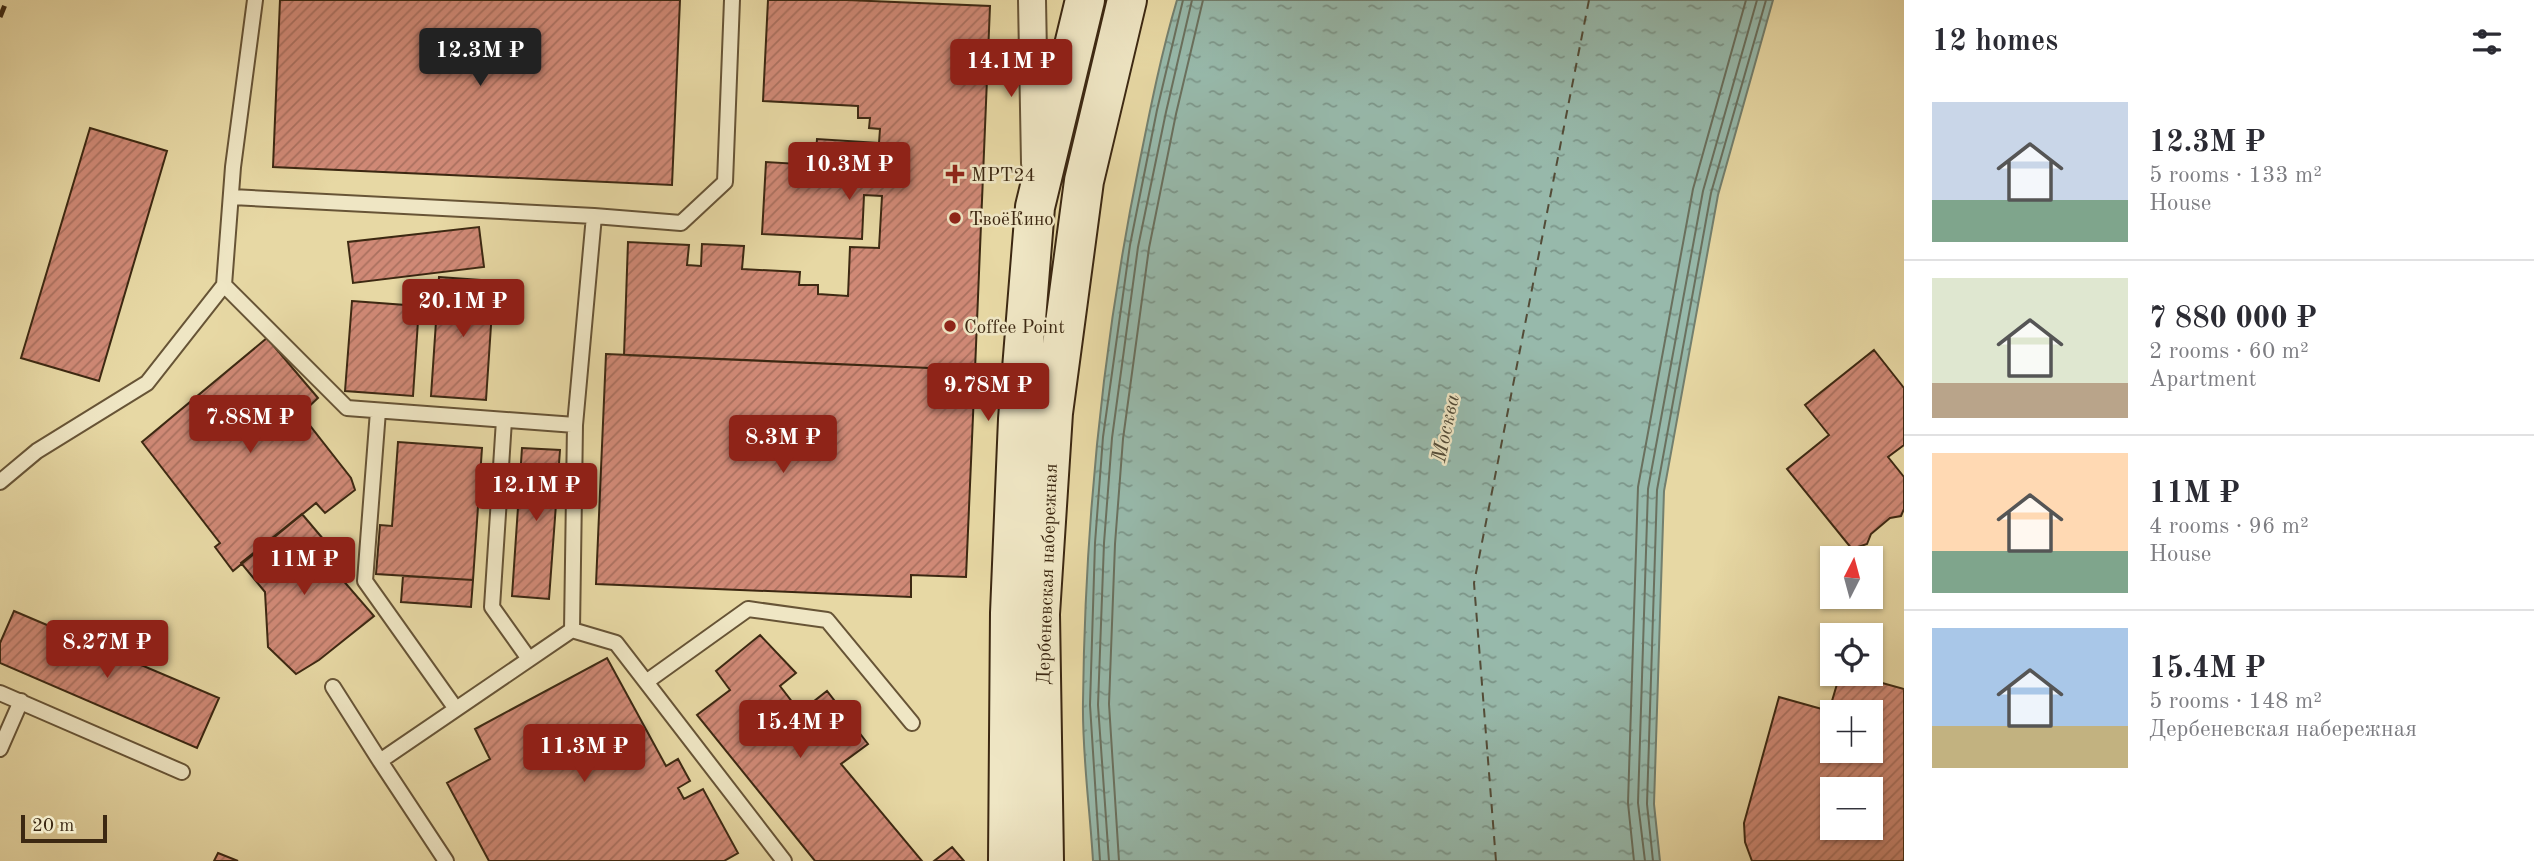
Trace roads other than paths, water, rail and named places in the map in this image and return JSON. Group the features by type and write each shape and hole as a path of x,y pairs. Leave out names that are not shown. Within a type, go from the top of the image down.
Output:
{"main road":[{"name":"Дербеневская набережная","path":"1008,861 1010,613 1017,447 1036,197 1085,0"},
{"name":"Дербеневская набережная","path":"1044,861 1040,614 1053,413 1084,181 1126,0"}],"street":[{"path":"1032,0 1036,197"}],"lane":[{"path":"0,482 37,451 147,383 224,285 233,167 255,0"},
{"path":"232,197 681,223 725,182 732,0"},
{"path":"572,630 575,425 594,216"},
{"path":"224,285 347,408 575,425"},
{"path":"378,411 365,581 456,709"},
{"path":"503,420 492,607 529,659"},
{"path":"646,682 748,609 827,620 912,723"},
{"path":"380,761 572,630"},
{"path":"572,630 616,643 784,861"},
{"path":"334,687 446,861"},
{"path":"0,693 182,772"},
{"path":"0,749 21,701"}],"water":[{"name":"Москва","path":"1177,0 1773,0 1718,195 1664,491 1654,804 1660,861 1093,861 1083,702 1088,567 1098,432 1126,232 1156,82"}],"railway":[{"path":"0,17 7,0"}],"place":[{"name":"МРТ24","path":"955,174"},
{"name":"ТвоёКино","path":"955,218"},
{"name":"Coffee Point","path":"950,326"}]}
